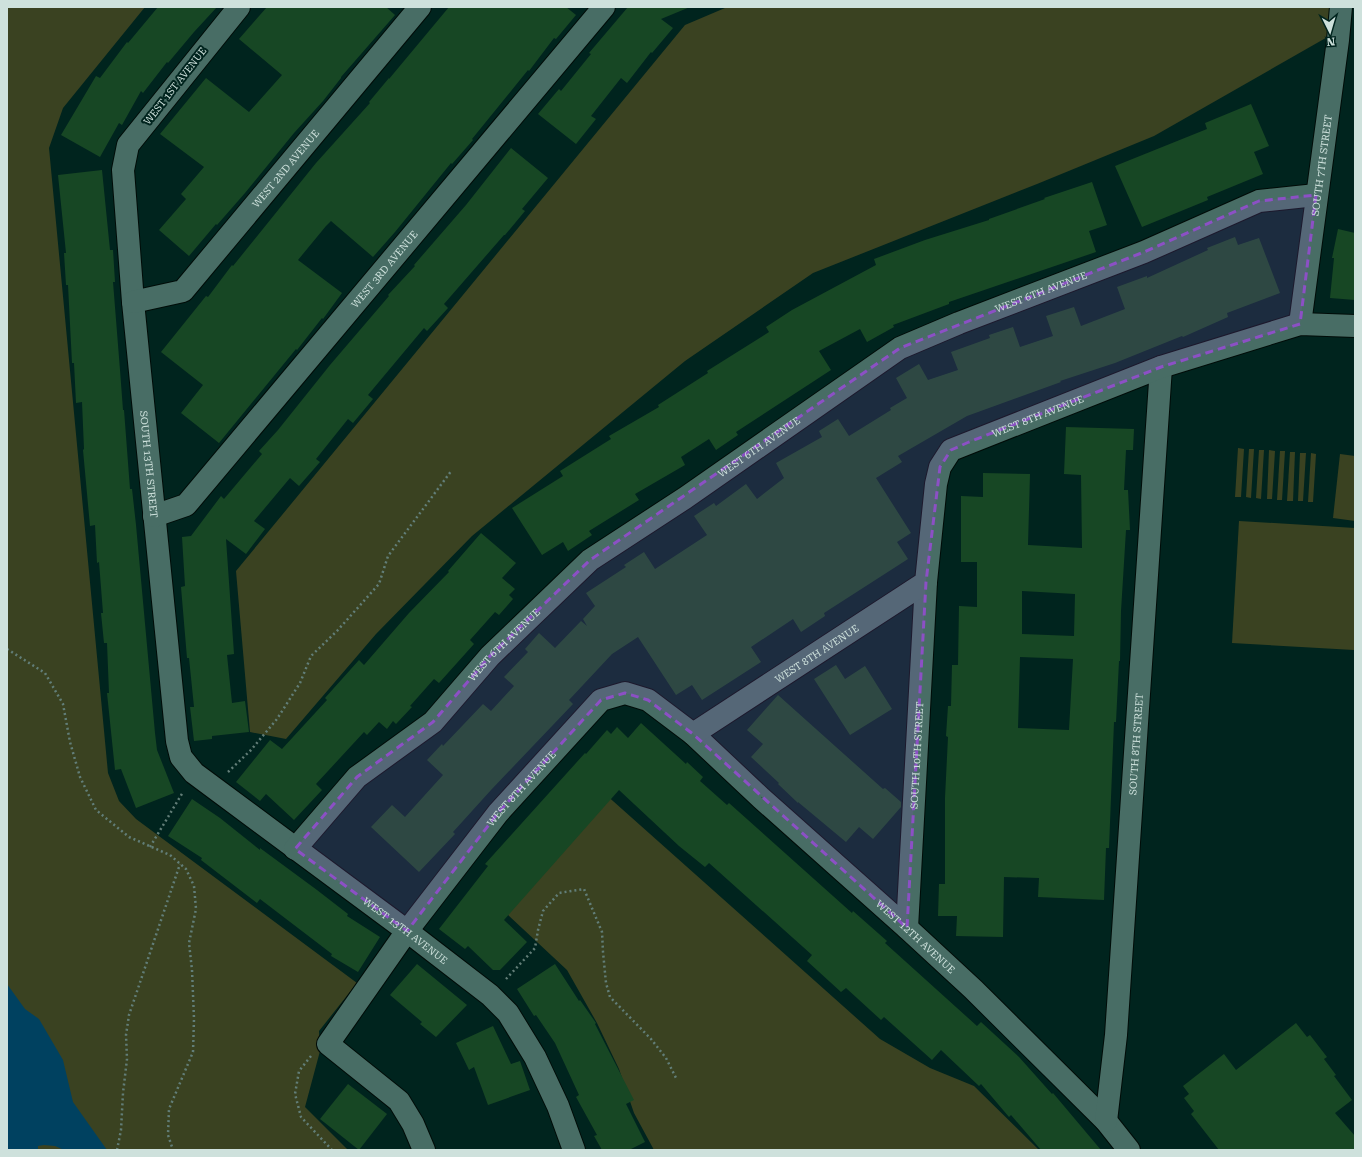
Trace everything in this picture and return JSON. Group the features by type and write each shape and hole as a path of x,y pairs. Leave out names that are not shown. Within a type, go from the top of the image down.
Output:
{"street":[{"name":"WEST 1ST AVENUE","path":"123,170 128,146 239,7"},
{"name":"WEST 2ND AVENUE","path":"133,302 183,291 420,7"},
{"name":"WEST 3RD AVENUE","path":"154,516 186,505 604,7"},
{"name":"SOUTH 7TH STREET","path":"1300,324 1316,195 1338,40 1341,7"},
{"name":"SOUTH 13TH STREET","path":"123,170 133,302 177,741 188,765"},
{"name":"WEST 6TH AVENUE","path":"295,849 357,777 433,722 490,656 590,560 685,498 900,348 959,323 1144,252 1259,201 1316,195"},
{"name":"WEST 8TH AVENUE","path":"328,1044 407,931 498,813 601,700 625,693 648,700 693,734 926,582 936,484 940,467 951,450 1161,367 1300,324 1355,326"},
{"name":"SOUTH 8TH STREET","path":"1106,1121 1116,1035 1161,367"},
{"name":"SOUTH 10TH STREET","path":"907,928 926,582"},
{"name":"WEST 12TH AVENUE","path":"693,734 761,798 973,989 1106,1121 1129,1150"},
{"name":"WEST 13TH AVENUE","path":"188,765 219,792 407,931 490,995 508,1013 535,1057 558,1106 574,1150"},
{"path":"328,1044 399,1101 413,1124 424,1150"}],"path":[{"path":"219,792 225,776 277,719 300,683 311,656 337,631 380,584 388,556 452,470"},
{"path":"7,649 45,673 63,704 70,742 80,777 96,810 129,837 170,855 186,869 194,886 196,909 189,943 192,970 194,1019 193,1052 169,1109 168,1135 173,1150"},
{"path":"150,847 188,765"},
{"path":"117,1150 121,1130 127,1059 126,1035 129,1015 180,864"},
{"path":"490,995 535,948 543,911 548,905 559,894 584,890 602,932 606,983 610,997 651,1039 666,1058 676,1078"},
{"path":"328,1044 316,1050 299,1072 294,1094 302,1117 332,1150"}],"highlighted area":[{"path":"1316,195 1300,324 1161,367 969,442 951,450 940,467 926,582 907,928 693,734 648,700 625,693 601,700 498,813 407,931 295,849 357,777 433,722 490,656 590,560 900,348 1144,252 1259,201"}],"green space":[{"path":"7,7 145,7 63,108 49,148 108,773 119,801 136,819 357,983 319,1031 320,1051 305,1107 348,1150 7,1150"},
{"path":"1341,7 1338,31 1154,136 813,273 685,361 472,536 376,634 286,739 250,732 236,571 685,25 725,8"},
{"path":"1238,448 1244,449 1241,497 1235,497"},
{"path":"1249,449 1254,449 1251,498 1246,497"},
{"path":"1259,450 1264,450 1261,499 1256,498"},
{"path":"1269,450 1275,451 1272,499 1267,499"},
{"path":"1280,451 1285,451 1282,500 1277,500"},
{"path":"1290,452 1295,452 1293,501 1287,501"},
{"path":"1300,453 1306,453 1303,501 1298,501"},
{"path":"1311,453 1316,454 1313,502 1308,502"},
{"path":"1340,454 1355,456 1355,521 1333,518"},
{"path":"1239,521 1355,528 1354,650 1232,643"},
{"path":"604,793 880,1039 930,1068 974,1086 1039,1150 654,1150 634,1113 619,1069 597,1023 567,970 507,914"}],"water":[{"path":"7,984 25,1009 39,1019 63,1060 73,1102 107,1150 64,1150 55,1146 44,1145 38,1146 38,1150 7,1150"}],"building":[{"path":"158,7 217,7 168,63 167,62 143,93 141,91 122,125 119,123 100,157 61,135 96,76 100,78 127,42 128,43"},
{"path":"267,7 386,7 395,15 341,77 323,101 294,133 245,193 189,256 159,230 186,199 181,194 204,167 160,134 206,78 249,112 282,75 239,39"},
{"path":"449,7 566,7 576,15 556,39 554,38 529,71 528,70 472,139 473,140 452,164 451,163 373,257 331,221 326,226 298,260 342,293 323,319 322,318 219,443 181,413 203,385 161,352 206,296 208,297 232,265 233,266 316,163 370,103 369,102"},
{"path":"628,7 690,7 661,19 673,28 652,53 651,52 627,83 621,78 591,116 596,119 576,144 538,114 559,89 561,91 591,54 589,53"},
{"path":"1251,104 1269,146 1254,152 1263,174 1207,197 1208,200 1142,227 1115,166 1207,129 1205,123"},
{"path":"511,148 548,178 522,209 525,211 444,304 448,308 427,331 424,328 368,395 373,399 353,423 348,419 316,459 320,462 299,486 290,478 254,521 265,529 246,554 226,539 234,654 227,655 232,703 245,701 249,732 212,736 212,739 194,741 190,707 194,707 189,658 187,658 181,587 185,586 182,537 191,536 221,496 224,499 262,454 259,451 389,296 388,295 415,266 414,265 466,205"},
{"path":"102,170 110,250 113,250 115,282 113,282 123,410 130,489 132,489 136,525 155,733 157,750 174,793 136,808 121,769 115,770 107,693 109,693 107,643 104,643 101,613 103,613 99,562 97,563 95,525 90,526 83,450 82,402 76,403 74,363 72,363 68,285 66,285 64,253 66,253 58,175"},
{"path":"1092,182 1107,225 1089,231 1096,252 949,302 949,304 893,325 894,327 867,342 860,329 819,351 831,370 736,432 738,435 716,450 709,439 681,457 685,465 635,494 639,500 589,531 592,535 568,551 563,542 542,555 512,508 563,476 560,471 611,439 609,436 659,407 658,405 708,373 707,371 769,332 766,327 792,310 876,265 874,259 925,240 989,220 1045,199 1044,198"},
{"path":"1338,229 1355,233 1355,300 1330,298 1334,258 1332,258"},
{"path":"1235,237 1238,245 1259,238 1280,293 1227,313 1228,317 1183,337 1182,336 1115,363 1060,381 1061,382 967,416 898,456 902,462 876,478 911,533 897,542 908,559 824,613 825,616 801,632 793,619 751,647 761,662 702,700 692,685 676,695 638,637 612,654 569,700 573,704 491,790 453,832 455,834 419,872 371,827 392,805 405,817 443,775 427,760 442,744 443,746 483,704 491,711 514,686 504,677 528,652 525,649 539,633 555,648 581,621 587,626 583,619 595,606 586,593 626,567 624,565 644,552 655,569 707,535 694,516 714,503 716,506 746,484 757,499 784,478 776,463 822,437 819,431 838,419 849,436 891,410 890,408 907,398 896,378 919,364 928,380 958,370 951,352 990,338 989,335 1013,327 1020,347 1053,336 1046,316 1074,307 1081,326 1125,309 1117,287 1147,276 1147,278 1208,250 1207,248"},
{"path":"1066,427 1134,429 1133,450 1126,450 1124,490 1128,490 1130,530 1126,530 1121,611 1120,661 1116,722 1114,722 1109,848 1106,848 1104,900 1038,897 1039,878 1004,877 1003,937 956,936 957,916 938,916 939,884 945,884 945,798 948,737 946,736 948,706 951,706 952,665 958,665 959,606 977,607 977,562 961,562 961,496 983,497 983,473 1030,474 1028,545 1082,548 1081,475 1064,474","holes":["1022,591 1075,594 1074,636 1022,634","1020,657 1073,659 1069,730 1018,728"]},
{"path":"481,533 516,563 502,578 515,589 509,595 513,599 499,615 495,612 470,640 474,644 439,683 434,679 410,706 412,707 396,724 393,721 387,729 379,722 367,735 364,732 316,784 322,790 294,820 266,794 260,801 236,782 270,740 282,749 327,700 325,698 359,660 364,665 409,613 449,572 448,571"},
{"path":"836,665 845,679 865,666 892,709 850,735 814,679"},
{"path":"778,695 883,789 885,788 901,802 901,807 873,839 859,827 846,842 798,803 751,757 763,744 747,730"},
{"path":"641,723 686,764 687,762 703,777 700,781 727,805 729,803 852,913 853,911 887,941 885,943 977,1026 981,1022 1019,1057 1052,1094 1053,1093 1101,1150 1041,1150 1011,1115 1009,1117 981,1084 979,1086 941,1050 932,1060 884,1017 881,1020 846,988 841,992 807,961 812,955 709,863 705,867 679,846 619,790 504,920 527,942 500,970 493,970 468,946 465,949 439,929 488,866 485,864 607,730 611,734 617,727 628,738"},
{"path":"192,799 220,818 260,850 260,848 317,890 348,914 347,916 380,937 358,972 331,956 332,954 260,899 257,903 201,860 202,858 168,836"},
{"path":"417,964 467,1005 436,1037 420,1024 422,1022 390,995"},
{"path":"555,964 579,1001 580,1000 596,1023 595,1024 634,1100 626,1104 645,1142 629,1150 602,1150 594,1136 597,1135 576,1097 579,1095 555,1043 536,1015 534,1016 517,989"},
{"path":"1296,1023 1307,1037 1310,1035 1327,1057 1324,1059 1336,1075 1334,1076 1352,1100 1335,1113 1355,1136 1355,1150 1219,1150 1191,1114 1194,1111 1184,1098 1189,1094 1183,1086 1224,1054 1236,1070"},
{"path":"493,1026 511,1064 520,1061 530,1090 488,1105 474,1067 469,1070 456,1043"},
{"path":"348,1084 387,1114 359,1150 320,1119"}]}
